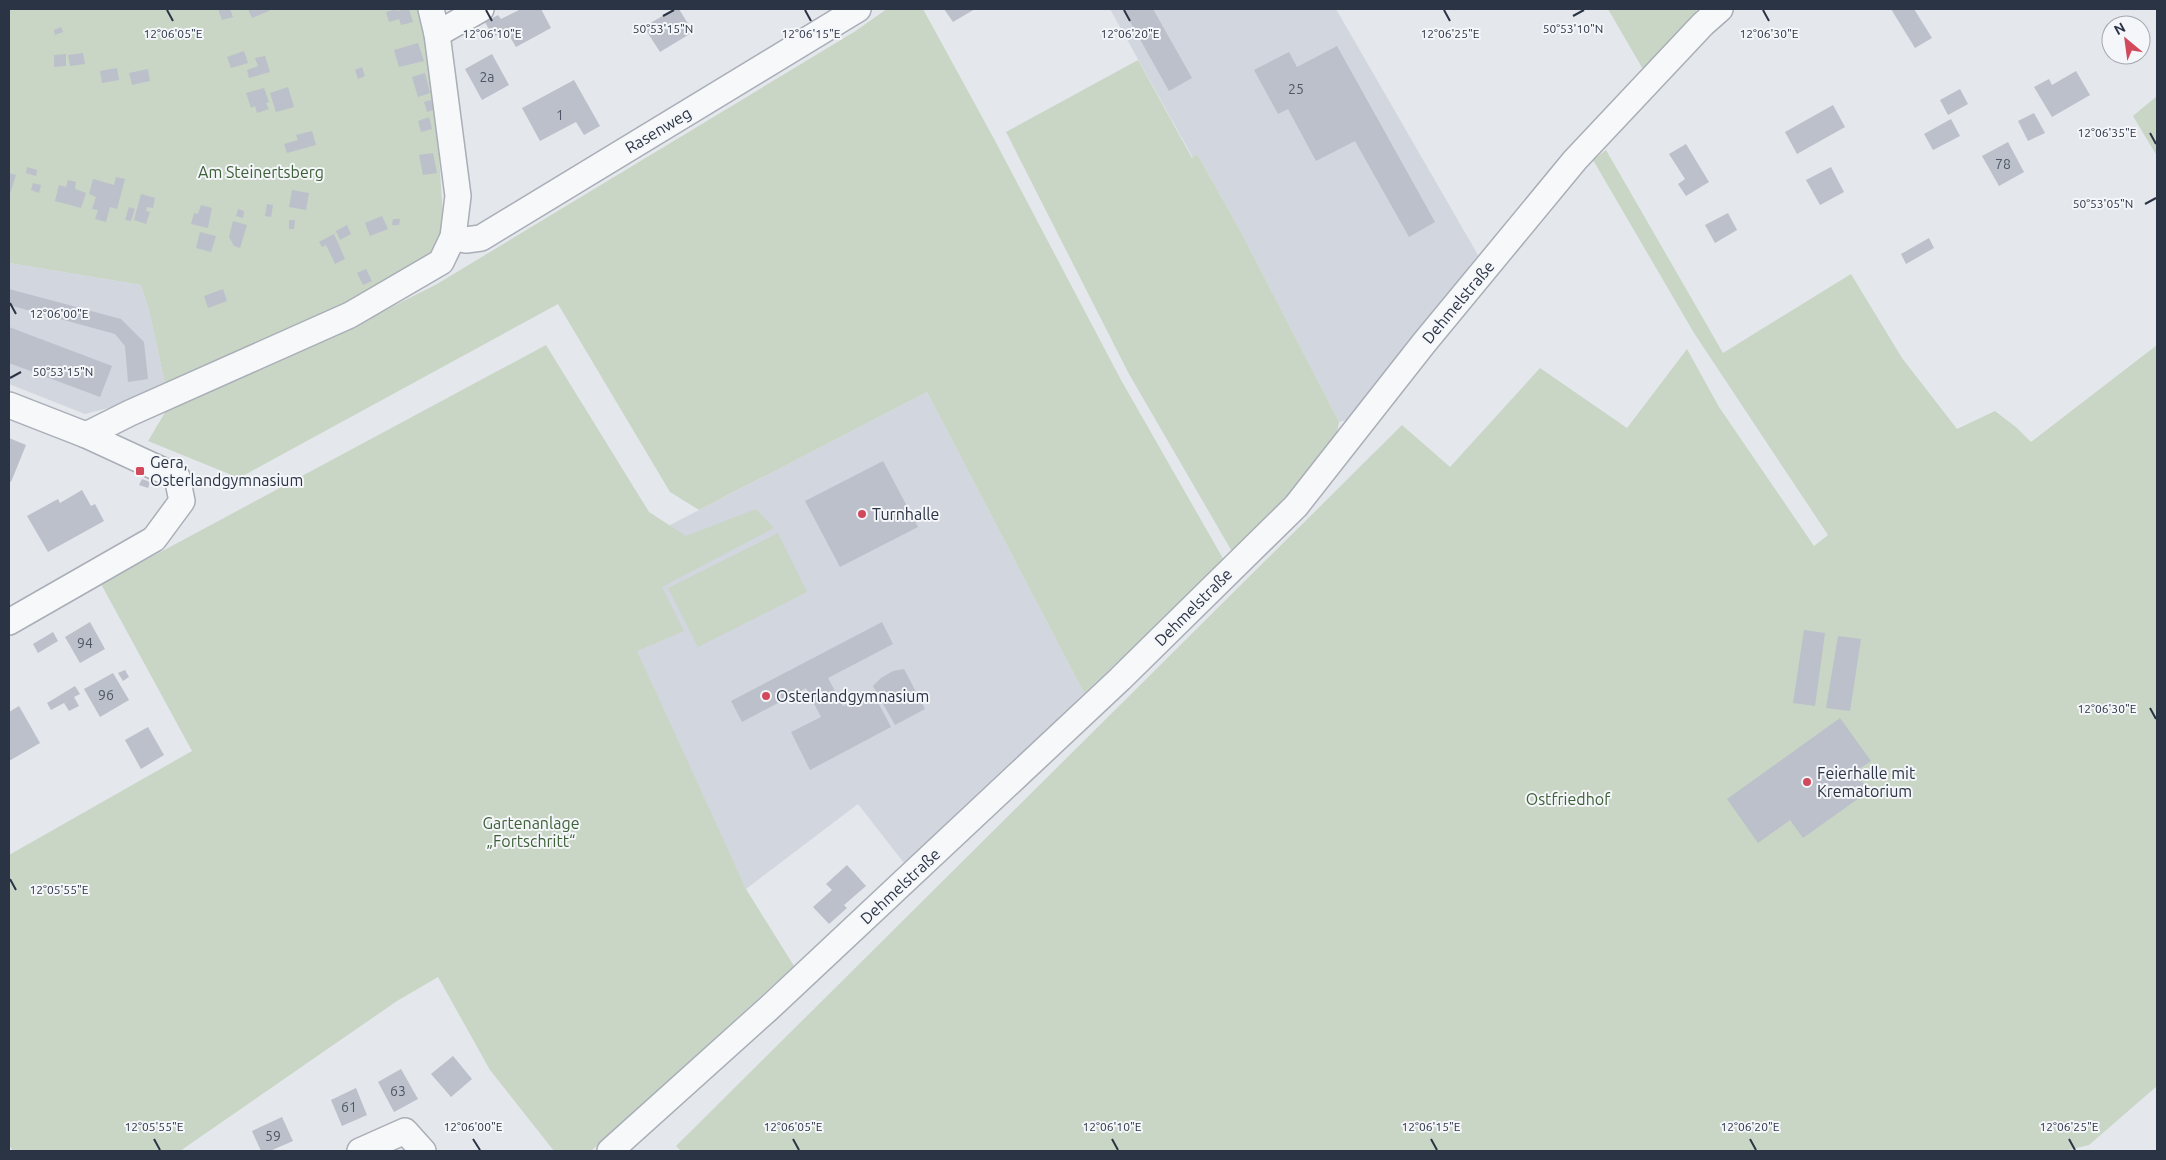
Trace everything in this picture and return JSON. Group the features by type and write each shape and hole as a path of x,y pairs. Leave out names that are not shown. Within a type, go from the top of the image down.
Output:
{"street":[{"path":"86,435 130,413 350,314 440,262 453,237 458,196 437,34 431,9"},
{"path":"437,34 481,9"},
{"name":"Rasenweg","path":"453,237 466,240 481,238 858,9"},
{"name":"Dehmelstraße","path":"610,1151 769,1008 1016,777 1120,679 1296,506 1424,343 1575,160 1703,24 1720,9"},
{"path":"9,405 86,435 177,477 182,501 154,539 9,622"},
{"path":"360,1151 405,1131 423,1151"}],"shaded area":[{"path":"1110,9 1336,9 1478,255 1353,419 1339,422 1242,234 1197,154 1193,158"},
{"path":"9,263 141,285 149,310 167,393 85,414 9,384"},
{"path":"927,392 1084,693 904,863 858,804 746,889 593,565"}],"green space":[{"name":"Am Steinertsberg","path":"9,9 420,9 434,80 443,216 440,246 429,267 167,393 149,310 141,285 9,263"},
{"path":"887,9 923,9 1121,380 1225,562 1084,693 927,392 699,510 670,492 558,304 239,478 148,441 170,404 354,326 437,284 854,32"},
{"path":"1608,9 1695,9 1698,14 1644,71"},
{"path":"1138,60 1192,158 1197,154 1242,234 1339,422 1335,444 1286,505 1234,555 1129,374 1006,132"},
{"path":"2157,96 2157,156 2133,116"},
{"name":"Ostfriedhof","path":"1606,150 1723,353 1851,274 1902,358 1957,429 1995,411 2031,442 2157,345 2157,1086 2089,1145 2064,1151 681,1151 676,1146 1402,425 1450,467 1540,368 1627,428 1687,349 1719,407 1814,546 1828,535 1694,333 1593,160"},
{"name":"Gartenanlage „Fortschritt“","path":"546,345 649,512 686,536 756,509 774,528 662,587 684,631 637,651 746,889 794,966 591,1151 554,1151 490,1070 438,977 397,1001 180,1151 13,1151 9,1145 9,855 192,751 101,584"},
{"path":"778,533 807,592 698,647 668,588"}],"building":[{"path":"218,9 230,9 233,17 222,20"},
{"path":"248,9 268,9 269,11 252,18"},
{"path":"396,9 397,11 409,9 413,22 401,25 399,19 389,22 386,12"},
{"path":"521,9 541,9 551,28 516,47 506,30 493,37 485,22 498,15 501,19"},
{"path":"674,9 679,9 693,32 660,52 644,27"},
{"path":"944,9 975,9 953,22"},
{"path":"1123,9 1153,9 1192,78 1169,91"},
{"path":"1891,9 1914,9 1932,38 1915,48"},
{"path":"61,27 63,32 55,35 54,30"},
{"path":"418,43 424,61 399,67 394,50"},
{"path":"1337,46 1435,222 1409,237 1355,141 1316,161 1288,109 1278,114 1254,70 1289,52 1297,67"},
{"path":"244,51 248,63 231,68 227,57"},
{"path":"83,53 85,64 70,66 68,55"},
{"path":"66,54 66,66 54,67 54,55"},
{"path":"492,54 509,85 482,100 465,69"},
{"path":"265,56 270,72 249,78 247,70 258,66 255,58"},
{"path":"362,67 365,76 358,79 355,70"},
{"path":"117,68 119,80 102,83 100,71"},
{"path":"148,69 150,81 132,85 129,73"},
{"path":"2076,71 2090,95 2052,117 2034,87 2049,79 2052,85"},
{"path":"425,73 430,93 418,97 412,77"},
{"path":"574,80 600,126 584,135 576,122 540,141 522,108"},
{"path":"288,87 294,107 276,112 270,93"},
{"path":"264,88 269,102 266,103 269,109 257,113 255,106 251,108 246,93"},
{"path":"1960,89 1968,104 1948,115 1940,100"},
{"path":"431,100 433,110 427,112 424,102"},
{"path":"1833,105 1845,127 1797,154 1785,132"},
{"path":"2034,113 2045,133 2028,141 2018,121"},
{"path":"429,117 432,129 421,132 418,121"},
{"path":"1951,119 1960,136 1933,150 1924,134"},
{"path":"312,131 316,145 287,153 284,144 298,140 296,135"},
{"path":"2008,142 2024,172 1999,186 1982,156"},
{"path":"1686,144 1709,182 1686,196 1678,184 1685,179 1669,154"},
{"path":"433,153 437,173 423,175 419,155"},
{"path":"27,167 37,170 36,176 26,173"},
{"path":"1831,167 1844,192 1820,205 1806,180"},
{"path":"9,173 16,175 9,197"},
{"path":"116,177 125,179 117,209 110,207 106,222 95,219 98,210 92,209 96,197 89,194 93,179 114,185"},
{"path":"68,180 76,182 75,189 86,193 81,208 55,201 59,185 66,187"},
{"path":"33,183 41,185 39,193 31,190"},
{"path":"292,190 309,193 306,210 289,207"},
{"path":"141,194 155,198 153,208 147,207 146,211 150,212 146,224 134,220"},
{"path":"267,204 273,205 271,217 265,216"},
{"path":"201,205 212,208 208,228 191,224 194,213 198,214"},
{"path":"129,207 135,209 131,221 125,220"},
{"path":"238,209 244,211 243,218 236,216"},
{"path":"1728,213 1737,230 1715,243 1705,225"},
{"path":"382,216 388,229 370,236 365,223"},
{"path":"393,219 400,219 399,225 392,225"},
{"path":"289,220 295,220 294,229 289,229"},
{"path":"233,221 247,225 240,248 234,246 229,237"},
{"path":"347,225 351,234 340,240 336,231"},
{"path":"200,232 216,236 211,252 196,248"},
{"path":"334,234 345,259 335,264 326,245 322,247 319,242"},
{"path":"1929,238 1934,248 1906,264 1901,254"},
{"path":"366,269 372,281 363,285 357,273"},
{"path":"9,289 121,319 144,342 148,379 128,382 125,346 115,334 9,305"},
{"path":"223,289 227,301 208,308 204,296"},
{"path":"9,327 112,366 100,397 9,363"},
{"path":"9,438 26,445 11,482 9,481"},
{"name":"Turnhalle","path":"883,461 918,527 840,567 805,501"},
{"path":"142,479 150,482 148,488 139,485"},
{"path":"82,490 91,506 95,504 104,521 48,552 27,516 58,499 60,503"},
{"path":"90,622 105,649 80,663 65,637"},
{"name":"Osterlandgymnasium","path":"882,622 893,644 828,678 843,706 872,691 891,727 810,770 791,732 821,717 806,688 742,722 731,701"},
{"path":"1804,630 1825,633 1815,706 1793,703"},
{"path":"53,632 58,641 38,653 33,644"},
{"path":"1838,636 1861,639 1850,711 1826,708"},
{"path":"904,669 925,709 895,725 873,686 881,678 893,671"},
{"path":"125,670 129,677 123,681 118,673"},
{"path":"113,673 129,700 100,717 84,689"},
{"path":"75,686 80,694 74,697 79,706 69,711 64,703 51,710 47,703"},
{"path":"19,706 40,743 9,761 9,712"},
{"name":"Feierhalle mit Krematorium","path":"1840,718 1871,761 1855,772 1869,791 1803,838 1790,820 1758,843 1727,799"},
{"path":"148,727 164,755 141,769 125,740"},
{"path":"847,865 866,886 844,905 847,908 829,924 813,907 832,890 826,884"},
{"path":"453,1056 472,1079 451,1097 431,1074"},
{"path":"401,1069 418,1099 394,1112 378,1082"},
{"path":"356,1088 367,1115 342,1126 331,1100"},
{"path":"282,1117 293,1141 270,1151 261,1151 252,1131"}],"place":[{"name":"Gera, Osterlandgymnasium","path":"140,471"},
{"name":"Turnhalle","path":"862,514"},
{"name":"Osterlandgymnasium","path":"766,696"},
{"name":"Feierhalle mit Krematorium","path":"1807,782"}]}
